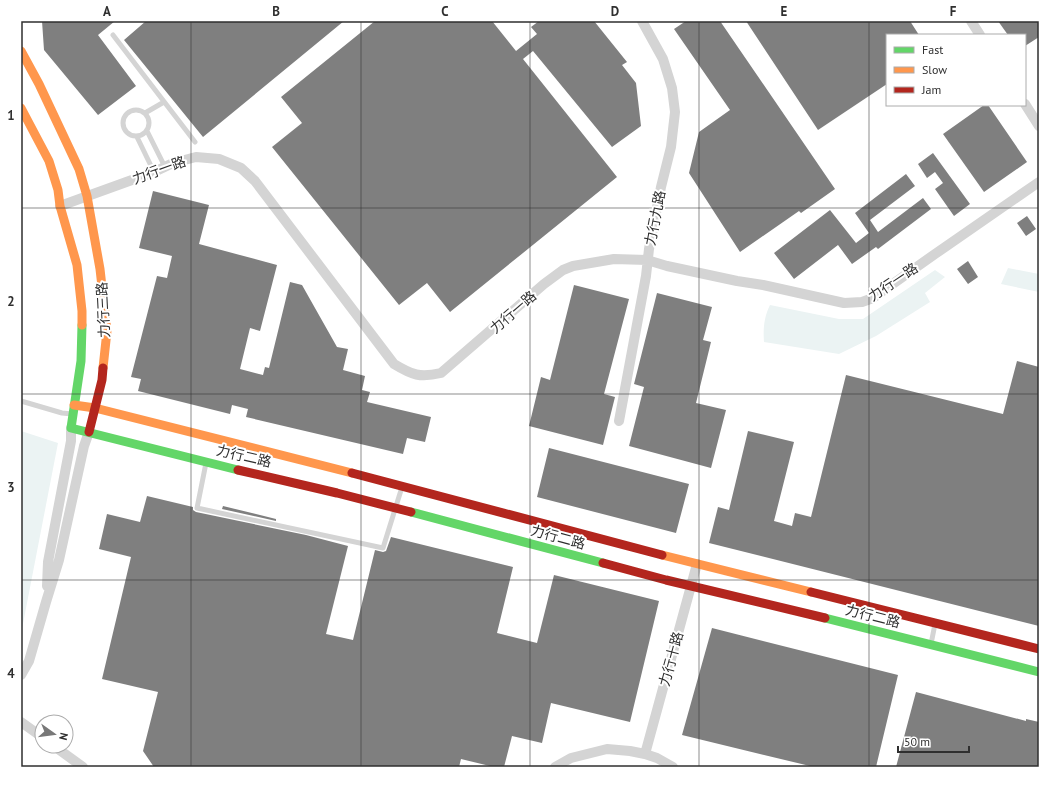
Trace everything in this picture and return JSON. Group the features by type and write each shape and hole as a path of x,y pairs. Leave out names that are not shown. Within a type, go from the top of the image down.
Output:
{"street":[{"name":"力行九路","path":"619,421 646,276 647,260 661,188 671,147 675,112 672,88 663,58 642,21"},
{"path":"971,21 979,34"},
{"name":"力行三路","path":"21,51 39,84 79,169 87,196 100,269 106,331 102,380 84,446 59,560 29,661 21,675"},
{"path":"1026,106 1039,126"},
{"name":"力行三路","path":"21,108 49,161 58,190 60,206 77,265 82,311 81,361 73,410 71,441 48,562 46,602"},
{"name":"力行一路","path":"60,206 154,172 173,163 196,157 219,159 241,168 256,181 394,364 417,376 430,376 441,373 544,284 563,270 573,266 614,259 647,260 667,266 844,303 862,302 873,298 1039,182"},
{"name":"力行二路","path":"73,410 95,408 402,486 697,564 1039,649"},
{"name":"力行二路","path":"71,428 337,493 691,586 814,615 1039,672"},
{"name":"力行十路","path":"645,754 697,564"},
{"path":"21,722 34,731"},
{"path":"555,767 571,758 607,749 645,754 657,758 673,767"},
{"path":"65,754 83,767"}],"lane":[{"path":"113,35 195,142"},
{"path":"146,113 164,102"},
{"path":"140,110 146,113 150,121 147,131 137,137 128,134 123,125 123,120 129,111 140,110"},
{"path":"147,131 165,167"},
{"path":"137,137 154,172"},
{"path":"21,401 62,413 73,410"},
{"path":"206,462 197,508 383,548 402,486"},
{"path":"930,645 935,623"}],"shaded area":[{"path":"1008,268 1039,274 1039,292 1001,284"},
{"path":"935,270 945,277 925,293 930,302 876,336 839,354 764,342 764,323 770,305 839,319 863,319"},
{"path":"21,431 58,443 21,634"}],"building":[{"path":"42,21 115,21 98,35 136,86 98,115 44,50"},
{"path":"146,21 344,21 203,137 124,40"},
{"path":"375,21 492,21 516,51 537,34 531,27 539,21 594,21 627,62 622,65 636,83 641,126 612,147 533,51 523,59 617,177 450,312 427,283 399,305 272,147 302,123 281,97"},
{"path":"686,21 720,21 835,189 801,213 799,211 740,252 689,173 699,132 730,110 674,29"},
{"path":"746,21 910,21 918,34 886,34 886,85 818,130"},
{"path":"998,21 1039,21 1039,37 1026,45 1026,34 1007,34"},
{"path":"983,106 989,106 1027,162 984,192 943,134"},
{"path":"933,153 970,204 954,216 935,189 943,183 935,172 927,178 918,164"},
{"path":"906,174 915,186 870,220 878,232 923,198 931,209 878,249 876,247 852,264 838,245 794,279 774,253 830,210 856,243 869,233 855,213"},
{"path":"153,191 209,205 199,244 277,265 260,331 250,328 240,369 263,375 265,367 269,368 290,282 302,285 337,347 348,349 343,370 365,376 362,390 370,392 367,402 431,417 425,442 407,438 403,454 246,417 248,409 232,405 230,414 138,391 141,379 131,377 157,276 167,278 172,256 139,248"},
{"path":"1027,216 1036,229 1026,236 1017,223"},
{"path":"968,261 978,277 968,284 957,269"},
{"path":"574,285 629,299 604,394 615,397 603,445 529,426 541,377 550,380"},
{"path":"657,293 712,307 703,340 711,342 696,403 726,410 711,468 629,446 644,387 634,384"},
{"path":"1017,361 1039,367 1039,626 709,543 718,507 729,510 748,431 794,442 774,521 792,526 795,513 811,517 846,375 1003,414"},
{"path":"549,448 689,484 676,533 537,497"},
{"path":"147,496 193,507 193,510 196,512 306,535 348,546 326,634 353,640 375,550 383,552 386,551 391,537 513,567 497,633 537,643 554,575 659,601 630,722 551,703 542,743 512,736 504,767 494,767 461,759 459,767 154,767 143,751 158,692 102,679 131,557 99,549 107,514 140,522"},
{"path":"223,506 276,519 276,521 222,509"},
{"path":"712,628 898,675 876,767 814,767 682,735"},
{"path":"916,692 1026,721 1026,719 1039,722 1039,767 896,767"}],"traffic: fast":[{"path":"82,325 81,361 71,428 238,470"},
{"path":"411,512 603,563"},
{"path":"825,618 1039,672"}],"traffic: slow":[{"path":"21,51 39,84 79,169 87,196 100,269 107,331 103,368"},
{"path":"21,108 49,161 58,190 60,206 77,265 82,325"},
{"path":"74,405 95,408 352,473"},
{"path":"662,555 811,592"}],"traffic: jam":[{"path":"89,432 102,380 103,368"},
{"path":"238,470 411,512"},
{"path":"352,473 662,555"},
{"path":"603,563 666,580 825,618"},
{"path":"811,592 1039,649"}]}
